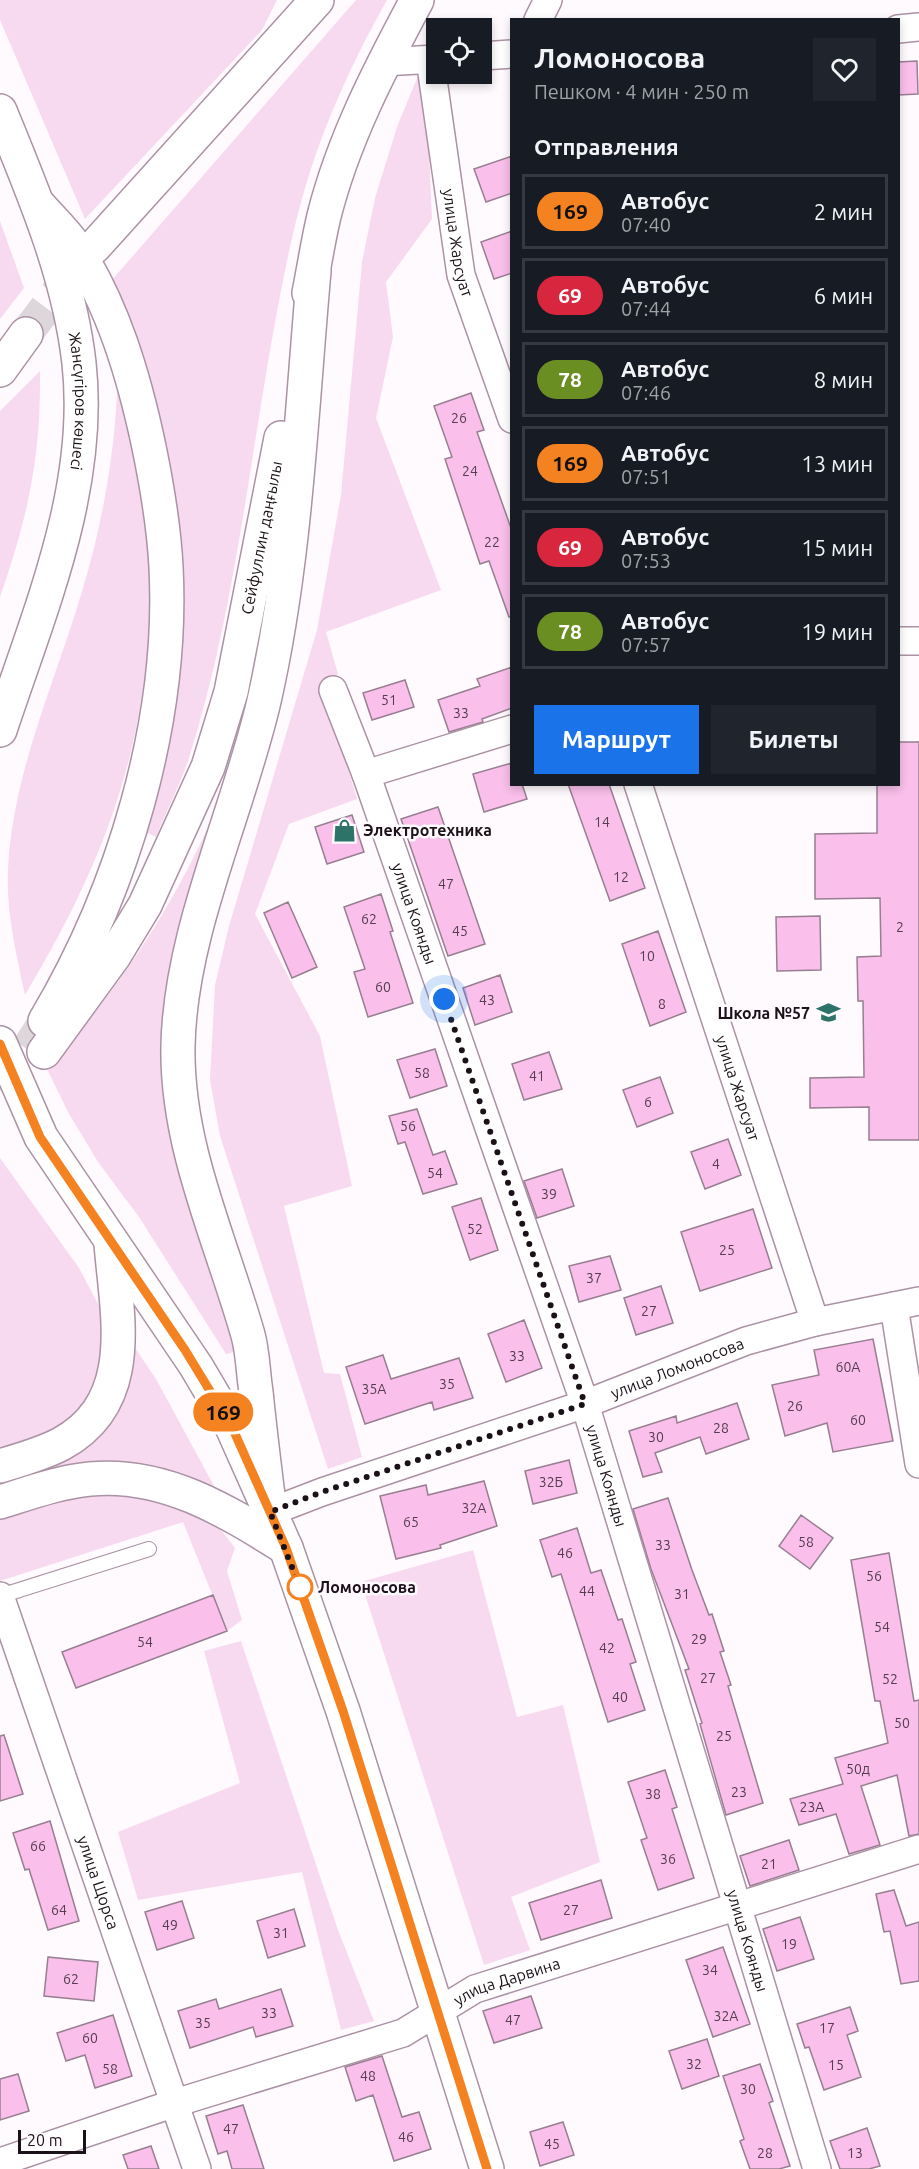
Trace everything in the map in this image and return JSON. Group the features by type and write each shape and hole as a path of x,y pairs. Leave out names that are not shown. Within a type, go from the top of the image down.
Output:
{"main road":[{"path":"267,56 283,27 292,0"},
{"path":"94,247 317,0"},
{"name":"Сейфуллин даңғылы","path":"37,203 72,243 106,303 141,410 158,491 166,568 161,682 150,750 133,817 116,875 92,934 43,1040 114,956 145,905 208,767 236,671 324,215 346,148 384,62 417,0"},
{"name":"Жансүгіров көшесі","path":"0,111 49,231 79,363 81,397 77,470 52,574 0,730"},
{"path":"270,1512 249,1339 210,1222 185,1125 180,1100 178,1040 182,994 192,943 256,735 280,622 293,517 314,271"},
{"path":"0,370 17,335"},
{"path":"0,1044 40,1137 196,1366 232,1427 286,1548 343,1711 436,2013 487,2169"},
{"path":"0,1105 40,1137"},
{"path":"0,1466 61,1444 97,1415 108,1396 115,1377 119,1337 111,1242"},
{"path":"0,1502 49,1487 89,1479 127,1478 162,1484 192,1495 241,1520 286,1548"}],"street":[{"path":"539,18 548,0"},
{"path":"900,29 919,27"},
{"path":"492,55 510,54"},
{"path":"384,62 426,59"},
{"name":"улица Жарсуат","path":"436,84 461,275 510,413"},
{"path":"900,641 919,641"},
{"name":"улица Коянды","path":"333,690 366,774 585,1404 817,2169"},
{"path":"366,774 510,730"},
{"name":"улица Жарсуат","path":"639,786 815,1322"},
{"path":"907,1304 919,1464"},
{"name":"улица Ломоносова","path":"270,1512 322,1492 585,1404 746,1341 815,1322 907,1304"},
{"name":"улица Щорса","path":"0,1596 197,2169"},
{"name":"улица Дарвина","path":"0,2162 176,2103 404,2033 475,1989 919,1849"}],"lane":[{"path":"0,1596 149,1549"}],"shaded area":[{"path":"0,0 277,0 262,30 85,219 0,20"},
{"path":"356,0 387,0 335,104 304,193 279,301 236,560 215,661 188,761 156,837 143,831 172,709 111,281"},
{"path":"417,78 426,82 432,219 386,282 393,337 376,418 441,590 326,632 338,674 324,684 357,799 289,824 255,914 320,1036 352,1186 284,1206 324,1373 340,1374 362,1457 328,1469 220,1136 210,1080 215,985 229,926 317,630 341,495 362,262 375,198 397,127"},
{"path":"0,221 24,288 0,319"},
{"path":"40,371 38,432 31,486 18,540 0,597 0,411"},
{"path":"118,377 137,460 149,556 152,605 146,665 130,755 104,837 69,916 25,995 12,932 9,901 8,869 12,832 18,796 37,726 72,623 97,536 111,457"},
{"path":"222,795 170,1026 242,1350 226,1354 139,1217 98,1162 68,1112 47,1069 100,1006 146,940 187,869"},
{"path":"0,1158 79,1268 105,1317 99,1378 84,1405 58,1428 29,1443 0,1452"},
{"path":"131,1342 156,1379 220,1497 193,1481 163,1468 143,1463 122,1462 102,1463 60,1471 0,1487 0,1480 39,1468"},
{"path":"117,1484 213,1520 235,1548 227,1571 242,1620 227,1631 183,1522 0,1581 0,1509"},
{"path":"473,1550 517,1717 563,1705 600,1862 511,1897 530,1950 484,1965 361,1582"},
{"path":"241,1641 338,1930 374,2021 341,2030 302,1872 138,1900 118,1832 240,1783 204,1651"}],"building":[{"path":"917,61 918,94 900,95 900,62"},
{"path":"510,157 510,194 486,202 474,169"},
{"path":"510,232 510,274 494,279 481,242"},
{"path":"471,393 484,430 477,432 510,525 510,617 489,561 480,564 445,459 452,457 434,406"},
{"path":"510,668 510,709 482,719 483,722 449,732 438,700 480,686 477,679"},
{"path":"405,680 414,707 372,720 363,693"},
{"name":"Школа №57","path":"900,742 919,742 919,1140 869,1140 869,1107 810,1108 810,1078 864,1077 863,1001 858,1001 857,957 881,956 880,898 815,899 815,834 877,833 877,786 900,786"},
{"path":"510,764 510,786 523,786 527,799 484,812 473,774"},
{"path":"569,786 610,786 645,888 610,901"},
{"path":"438,807 485,944 448,956 401,819"},
{"path":"352,815 364,852 327,864 315,827"},
{"path":"381,894 393,931 390,932 413,1003 368,1017 354,972 365,969 344,907"},
{"path":"288,902 317,967 292,978 264,913"},
{"path":"820,916 821,970 777,971 776,917"},
{"path":"658,931 686,1012 650,1026 622,944"},
{"path":"500,975 512,1012 475,1025 463,988"},
{"path":"435,1049 447,1086 410,1098 397,1060"},
{"path":"549,1052 562,1089 524,1100 512,1064"},
{"path":"660,1077 673,1113 637,1127 623,1090"},
{"path":"417,1109 433,1155 445,1151 457,1184 423,1194 405,1142 398,1144 389,1116"},
{"path":"728,1139 741,1175 705,1189 691,1152"},
{"path":"562,1169 574,1206 537,1218 524,1181"},
{"path":"481,1198 498,1250 470,1260 452,1207"},
{"path":"753,1209 772,1268 700,1291 681,1232"},
{"path":"610,1256 621,1290 579,1302 569,1266"},
{"path":"661,1286 673,1323 636,1335 624,1298"},
{"path":"524,1320 542,1368 506,1382 488,1334"},
{"path":"873,1339 893,1441 833,1452 827,1423 785,1436 772,1385 819,1375 814,1350"},
{"path":"383,1355 391,1379 459,1358 473,1398 434,1410 432,1402 365,1424 346,1367"},
{"path":"737,1403 749,1439 706,1454 700,1437 655,1453 662,1472 643,1477 629,1431 676,1416 677,1423"},
{"path":"569,1460 577,1493 533,1504 525,1471"},
{"path":"484,1481 497,1526 440,1545 441,1548 396,1559 380,1496 426,1485 428,1495"},
{"path":"668,1498 692,1570 709,1615 712,1614 724,1651 720,1652 731,1685 728,1686 763,1803 726,1815 700,1724 702,1723 685,1670 689,1669 651,1569 633,1509"},
{"path":"801,1515 833,1538 810,1569 779,1546"},
{"path":"577,1528 591,1573 601,1570 618,1620 622,1619 636,1662 630,1664 645,1710 608,1722 561,1574 552,1577 540,1540"},
{"path":"889,1553 914,1701 919,1700 919,1834 909,1836 897,1775 861,1786 880,1845 849,1854 836,1814 799,1825 790,1799 843,1784 835,1758 888,1743 880,1701 875,1701 851,1560"},
{"path":"213,1595 227,1631 76,1688 62,1652"},
{"path":"4,1735 23,1794 0,1801 0,1736"},
{"path":"665,1770 677,1807 672,1809 694,1878 658,1890 641,1840 647,1838 628,1782"},
{"path":"50,1821 79,1921 48,1930 29,1869 25,1870 13,1833"},
{"path":"789,1840 799,1870 750,1886 740,1856"},
{"path":"601,1880 612,1918 541,1940 529,1903"},
{"path":"894,1890 906,1926 919,1922 919,1981 901,1984 890,1931 884,1932 876,1894"},
{"path":"182,1901 194,1938 157,1950 145,1912"},
{"path":"294,1909 305,1946 268,1958 257,1921"},
{"path":"800,1917 814,1959 777,1971 763,1929"},
{"path":"723,1947 750,2024 713,2037 686,1960"},
{"path":"48,1957 98,1962 94,2001 44,1996"},
{"path":"281,1989 293,2026 256,2037 253,2027 190,2048 178,2011 216,1999 219,2009"},
{"path":"531,1996 542,2028 494,2043 483,2011"},
{"path":"850,2007 858,2031 847,2035 861,2077 824,2090 809,2047 805,2048 797,2024"},
{"path":"113,2015 132,2076 95,2088 85,2055 66,2061 57,2033"},
{"path":"707,2039 719,2076 682,2089 669,2051"},
{"path":"382,2056 402,2117 419,2112 431,2149 394,2161 373,2095 356,2101 345,2067"},
{"path":"760,2064 773,2101 769,2103 790,2166 779,2169 750,2169 740,2141 744,2139 723,2076"},
{"path":"18,2074 29,2111 0,2120 0,2079"},
{"path":"243,2105 264,2169 232,2169 227,2151 218,2154 206,2116"},
{"path":"563,2122 574,2155 540,2166 530,2132"},
{"path":"867,2128 880,2166 869,2169 840,2169 830,2141"},
{"path":"151,2146 159,2169 128,2169 123,2155"}],"tunnel":[{"path":"26,334 79,264"},
{"path":"0,1090 41,1028"}],"bus line":[{"name":"169","path":"0,1044 40,1137 196,1366 232,1427 286,1548 343,1711 427,1985 487,2169"}],"place":[{"name":"Электротехника","path":"345,830"},
{"name":"Школа №57","path":"828,1013"},
{"name":"Ломоносова","path":"300,1587"}],"route":[{"path":"300,1587 270,1512 322,1492 585,1404 444,999"}]}
